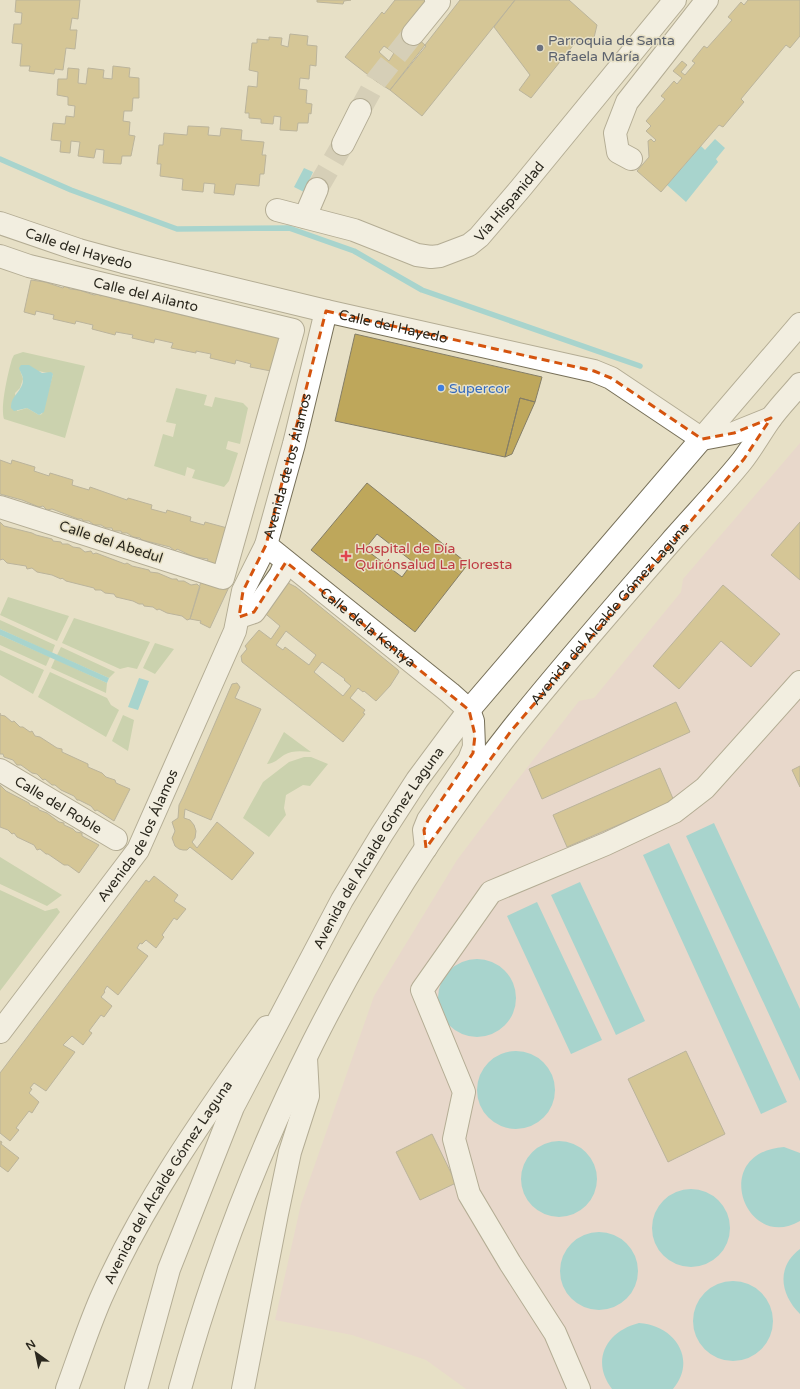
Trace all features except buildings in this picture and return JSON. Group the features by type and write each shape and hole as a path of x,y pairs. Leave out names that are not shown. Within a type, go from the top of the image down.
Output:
{"street":[{"path":"412,34 438,2 436,0"},
{"name":"Vía Hispanidad","path":"277,210 354,230 417,255 431,257 453,252 469,245 480,236 520,189 674,0"},
{"path":"631,159 618,152 615,133 627,102 707,0"},
{"path":"343,144 360,110"},
{"path":"305,217 317,190"},
{"name":"Calle del Hayedo","path":"0,223 35,236 123,262 326,311 594,371 611,378 702,439"},
{"name":"Calle del Ailanto","path":"0,256 29,266 293,330 223,578"},
{"name":"Avenida de los Álamos","path":"0,1032 138,850 235,630 243,590 266,545 296,438 326,311"},
{"name":"Avenida del Alcalde Gómez Laguna","path":"136,1389 169,1269 233,1107 342,900 382,834 417,780 469,710 800,324"},
{"name":"Avenida del Alcalde Gómez Laguna","path":"180,1389 204,1309 248,1185 306,1058 360,955 398,890 426,848 511,730 576,651 744,459 771,418 800,384"},
{"path":"702,439 734,432 771,418"},
{"name":"Calle del Abedul","path":"0,507 223,578"},
{"name":"Calle de la Kentya","path":"266,545 450,693 469,710"},
{"path":"238,617 254,612 280,575 286,562"},
{"path":"579,1389 555,1333 510,1263 469,1194 454,1140 464,1092 422,990 491,892 606,844 674,812 705,788 800,682"},
{"name":"Avenida del Alcalde Gómez Laguna","path":"426,848 424,830 428,820 473,753 475,735 473,721 469,710"},
{"name":"Calle del Roble","path":"0,770 116,839"},
{"name":"Avenida del Alcalde Gómez Laguna","path":"67,1389 101,1298 138,1226 175,1160 294,989"},
{"path":"243,1389 276,1214 290,1152 308,1096 306,1058"}],"highlighted area":[{"path":"326,311 594,371 611,378 702,439 734,433 771,418 744,459 511,731 426,848 424,830 428,820 473,753 475,735 469,710 286,562 254,612 239,617 243,591 266,545"}],"shaded area":[{"path":"800,443 800,1389 466,1389 426,1360 352,1335 275,1320 301,1204 374,996 457,860 512,787 579,701 594,698 681,592 683,579"}],"green space":[{"path":"23,352 85,366 65,438 4,419 3,407 5,390 10,365 14,355","holes":["20,370 53,374 42,414 39,415 27,408 17,411 15,393 20,388 23,379"]},
{"path":"176,388 207,395 204,405 212,407 215,397 243,403 248,408 240,444 228,441 226,449 238,453 229,481 224,487 192,478 195,470 187,467 185,476 154,466 163,434 173,437 176,424 166,422"},
{"path":"8,597 69,616 57,641 0,615"},
{"path":"74,618 150,642 137,669 128,667 120,669 62,643"},
{"path":"0,620 55,645 52,653 0,629"},
{"path":"0,635 50,657 46,666 0,645"},
{"path":"155,643 174,649 155,674 143,668"},
{"path":"61,647 115,672 109,678 57,655"},
{"path":"0,650 44,670 33,694 0,675"},
{"path":"55,659 107,683 106,693 51,668"},
{"path":"50,672 107,698 111,705 119,710 106,737 38,697"},
{"path":"123,715 134,720 128,751 112,741"},
{"path":"284,732 311,752 290,752 274,762 267,764"},
{"path":"304,757 311,757 328,764 310,786 303,785 286,795 284,808 286,815 269,837 243,818 263,782 289,762"},
{"path":"0,857 62,895 47,906 0,884"},
{"path":"0,890 45,911 57,908 60,912 0,991"}],"water":[{"path":"715,139 725,148 716,159 718,162 686,202 667,185 701,146 705,150"},
{"path":"304,168 313,172 304,192 294,187"},
{"path":"21,365 29,365 42,373 51,372 53,374 44,412 39,415 27,408 14,411 11,408 12,400 21,387 23,380 19,368"},
{"path":"0,629 109,678 107,683 0,635"},
{"path":"139,678 149,681 138,710 128,707"},
{"path":"714,823 800,1009 800,1081 686,836"},
{"path":"669,843 787,1102 761,1114 643,855"},
{"path":"580,882 645,1021 616,1035 551,895"},
{"path":"537,902 602,1040 571,1054 507,916"},
{"path":"469,959 485,959 499,965 510,976 516,990 516,1006 510,1020 499,1031 485,1037 469,1037 455,1031 444,1020 438,1006 438,990 444,976 455,965"},
{"path":"516,1051 531,1054 544,1062 552,1075 555,1090 552,1105 544,1118 531,1126 516,1129 501,1126 488,1118 480,1105 477,1090 480,1075 488,1062 501,1054"},
{"path":"559,1141 574,1144 586,1152 594,1164 597,1179 594,1194 586,1206 574,1214 559,1217 544,1214 532,1206 524,1194 521,1179 524,1164 532,1152 544,1144"},
{"path":"784,1147 800,1153 800,1221 781,1227 764,1224 751,1213 743,1198 741,1181 747,1166 761,1153"},
{"path":"683,1189 699,1189 713,1195 724,1206 730,1220 730,1236 724,1250 713,1261 699,1267 683,1267 669,1261 658,1250 652,1236 652,1220 658,1206 669,1195"},
{"path":"599,1232 614,1235 626,1244 635,1256 638,1271 635,1286 626,1298 614,1307 599,1310 584,1307 572,1298 563,1286 560,1271 563,1256 572,1244 584,1235"},
{"path":"800,1249 800,1314 788,1298 785,1289 784,1272 792,1256"},
{"path":"733,1281 741,1282 755,1288 761,1293 766,1299 772,1313 772,1329 766,1343 761,1349 755,1354 741,1360 733,1361 725,1360 711,1354 705,1349 700,1343 694,1329 693,1321 694,1313 700,1299 705,1293 711,1288 725,1282"},
{"path":"639,1323 652,1325 663,1330 672,1337 678,1346 682,1355 683,1366 680,1378 673,1389 612,1389 606,1378 602,1368 602,1357 605,1348 618,1333"}],"waterway":[{"path":"0,159 71,190 177,229 289,228 354,251 422,290 640,366"}],"tunnel":[{"path":"360,110 376,81 413,34"},
{"path":"317,189 343,144"}],"place":[{"name":"Parroquia de Santa Rafaela María","path":"540,48"},
{"name":"Supercor","path":"441,388"},
{"name":"Hospital de Día Quirónsalud La Floresta","path":"346,556"}]}
